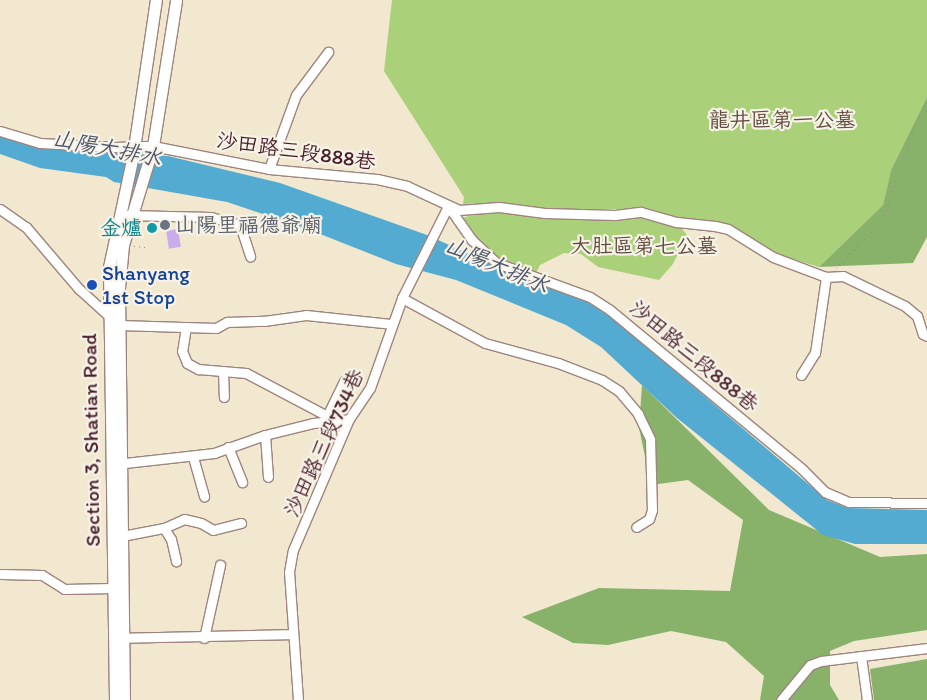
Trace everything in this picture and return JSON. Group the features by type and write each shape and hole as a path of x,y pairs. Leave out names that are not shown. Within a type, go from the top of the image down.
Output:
{"main road":[{"name":"Section 3, Shatian Road","path":"115,700 122,536 107,313 109,268 133,150 156,0"},
{"name":"Section 3, Shatian Road","path":"124,700 112,588 123,245 153,146 176,0"}],"street":[{"path":"269,169 296,95 328,52"},
{"name":"沙田路三段888巷","path":"0,131 40,143 133,150 153,146 269,169 377,179 407,186 448,206 472,240 497,263 590,297 610,310 802,469 825,492 848,502 927,503"},
{"path":"448,206 459,210 500,206 545,214 615,215 641,212 677,222 728,229 773,258 826,277 843,276 905,306 917,316 923,334 927,336"},
{"name":"沙田路三段734巷","path":"298,700 289,572 293,550 349,419 370,388 391,324 402,298 448,206"},
{"path":"0,209 26,227 79,289 119,325 216,328 227,322 264,321 306,315 391,324"},
{"path":"119,215 211,217 240,225 250,256"},
{"path":"801,375 815,353 826,277"},
{"path":"402,298 485,343 558,363 602,380 619,391 638,414 650,439 652,510 650,519 636,527"},
{"path":"186,327 182,351 187,363 198,370 246,373 330,418"},
{"path":"223,371 224,397"},
{"path":"330,418 344,381"},
{"path":"117,464 193,457 330,418 349,419"},
{"path":"265,435 268,477"},
{"path":"228,447 242,482"},
{"path":"193,457 204,496"},
{"path":"122,536 164,528 184,519 201,523 213,530 240,523"},
{"path":"164,528 171,540 176,561"},
{"path":"204,638 220,565"},
{"path":"1,574 42,574 64,589 112,588"},
{"path":"117,638 204,638 292,634"},
{"path":"781,700 810,665 861,656 927,648"},
{"path":"861,656 867,700"}],"path":[{"path":"826,277 883,220 916,122 927,107"},
{"path":"123,245 145,247"}],"green space":[{"name":"龍井區第一公墓","path":"392,0 927,0 927,97 891,170 883,205 819,267 783,256 714,221 675,218 650,209 554,209 498,203 463,204 464,197 384,71"},
{"path":"927,97 927,237 913,263 819,267 883,205 891,170"},
{"name":"大肚區第七公墓","path":"491,211 649,215 679,225 687,235 673,264 659,280 598,267 581,254 564,253 540,265 536,273 498,259 479,244 461,218"},
{"path":"642,385 769,510 880,557 927,554 927,630 854,641 830,651 830,685 839,700 760,700 764,676 726,642 671,631 608,645 573,643 522,617 599,588 730,591 743,520 688,480 651,485 639,428"},
{"path":"927,659 927,700 874,700 870,669"}],"water":[{"path":"0,136 39,147 168,156 280,183 427,235 489,263 568,291 609,315 827,500 848,508 927,510 927,544 855,544 823,535 677,418 601,347 566,325 456,280 396,264 310,230 227,202 114,182 106,177 40,168 0,154"}],"building":[{"path":"178,229 181,247 169,249 166,231"}],"place":[{"name":"山陽里福德爺廟","path":"165,225"},
{"name":"金爐","path":"152,228"},
{"name":"Shanyang 1st Stop","path":"92,285"}],"water label":[{"name":"山陽大排水","path":"107,148"},
{"name":"山陽大排水","path":"497,265"}]}
